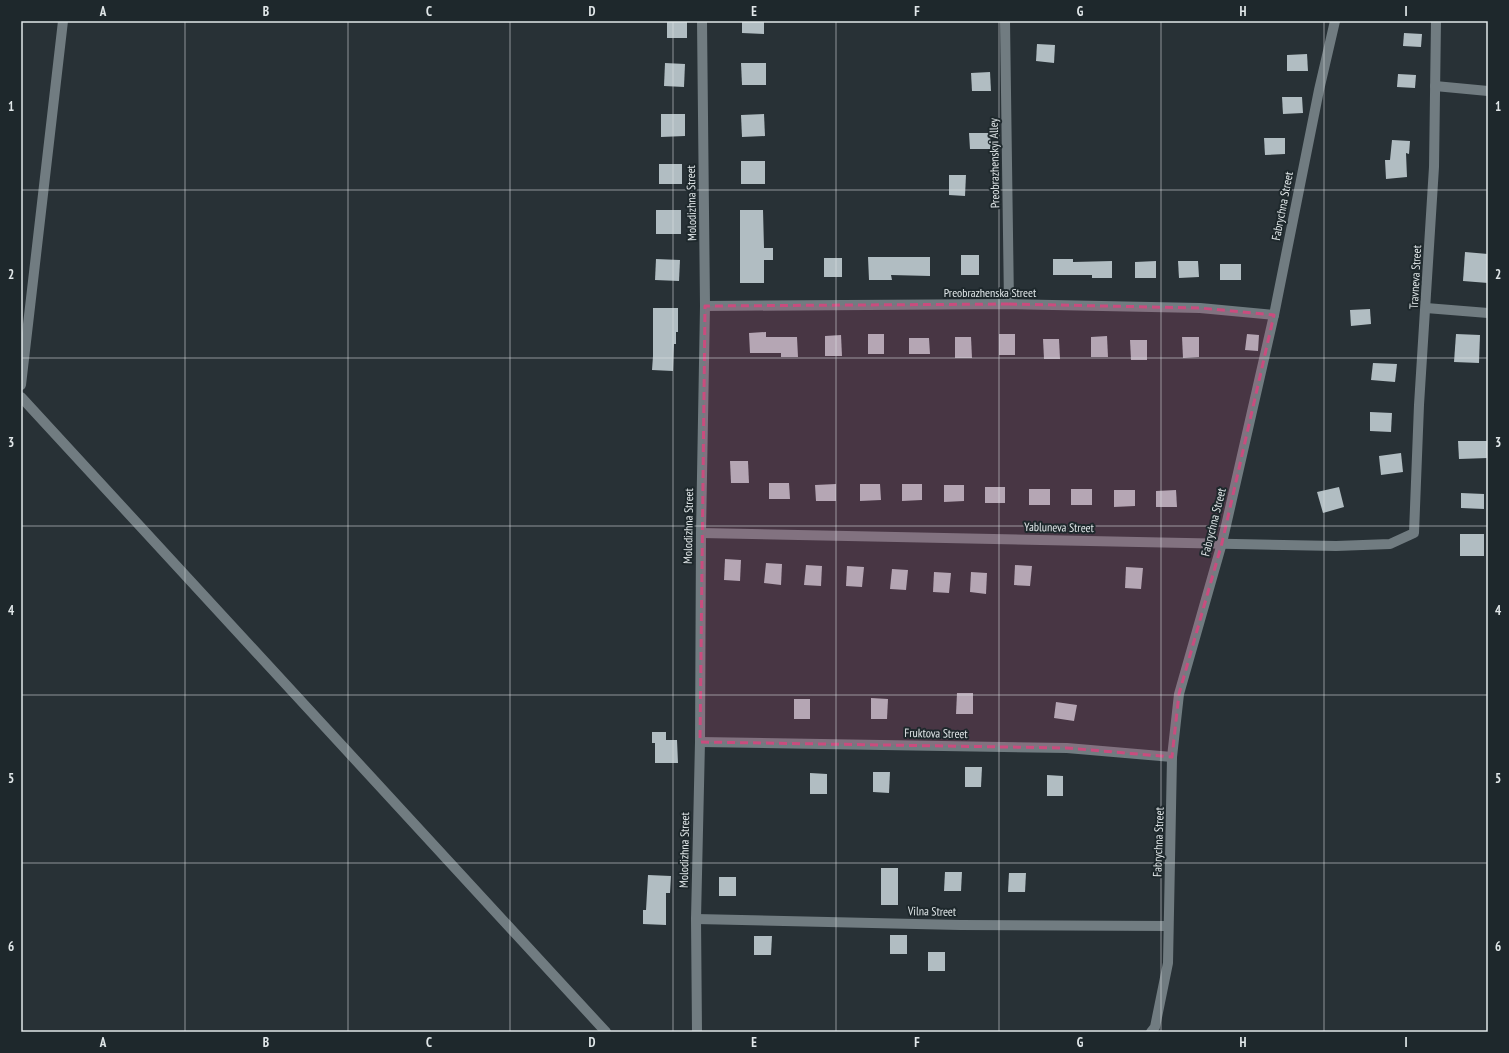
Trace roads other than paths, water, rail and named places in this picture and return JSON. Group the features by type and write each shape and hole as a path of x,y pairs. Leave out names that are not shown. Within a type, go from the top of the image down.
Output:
{"street":[{"path":"21,385 63,21"},
{"name":"Molodizhna Street","path":"697,1032 696,919 700,742 701,533 705,306 702,21"},
{"name":"Preobrazhenskyi Alley","path":"1005,21 1009,304"},
{"name":"Fabrychna Street","path":"1151,1032 1155,1027 1168,962 1172,757 1180,694 1222,543 1274,315 1318,90 1335,21"},
{"name":"Travneva Street","path":"1414,533 1419,405 1434,167 1436,21"},
{"path":"1435,86 1488,91"},
{"name":"Preobrazhenska Street","path":"705,306 1009,304 1200,308 1274,315"},
{"path":"1426,308 1488,313"},
{"path":"21,397 606,1032"},
{"name":"Yabluneva Street","path":"701,533 1336,546 1390,544 1414,533"},
{"name":"Fruktova Street","path":"700,742 1067,748 1172,757"},
{"name":"Vilna Street","path":"696,919 960,925 1168,926"}]}
